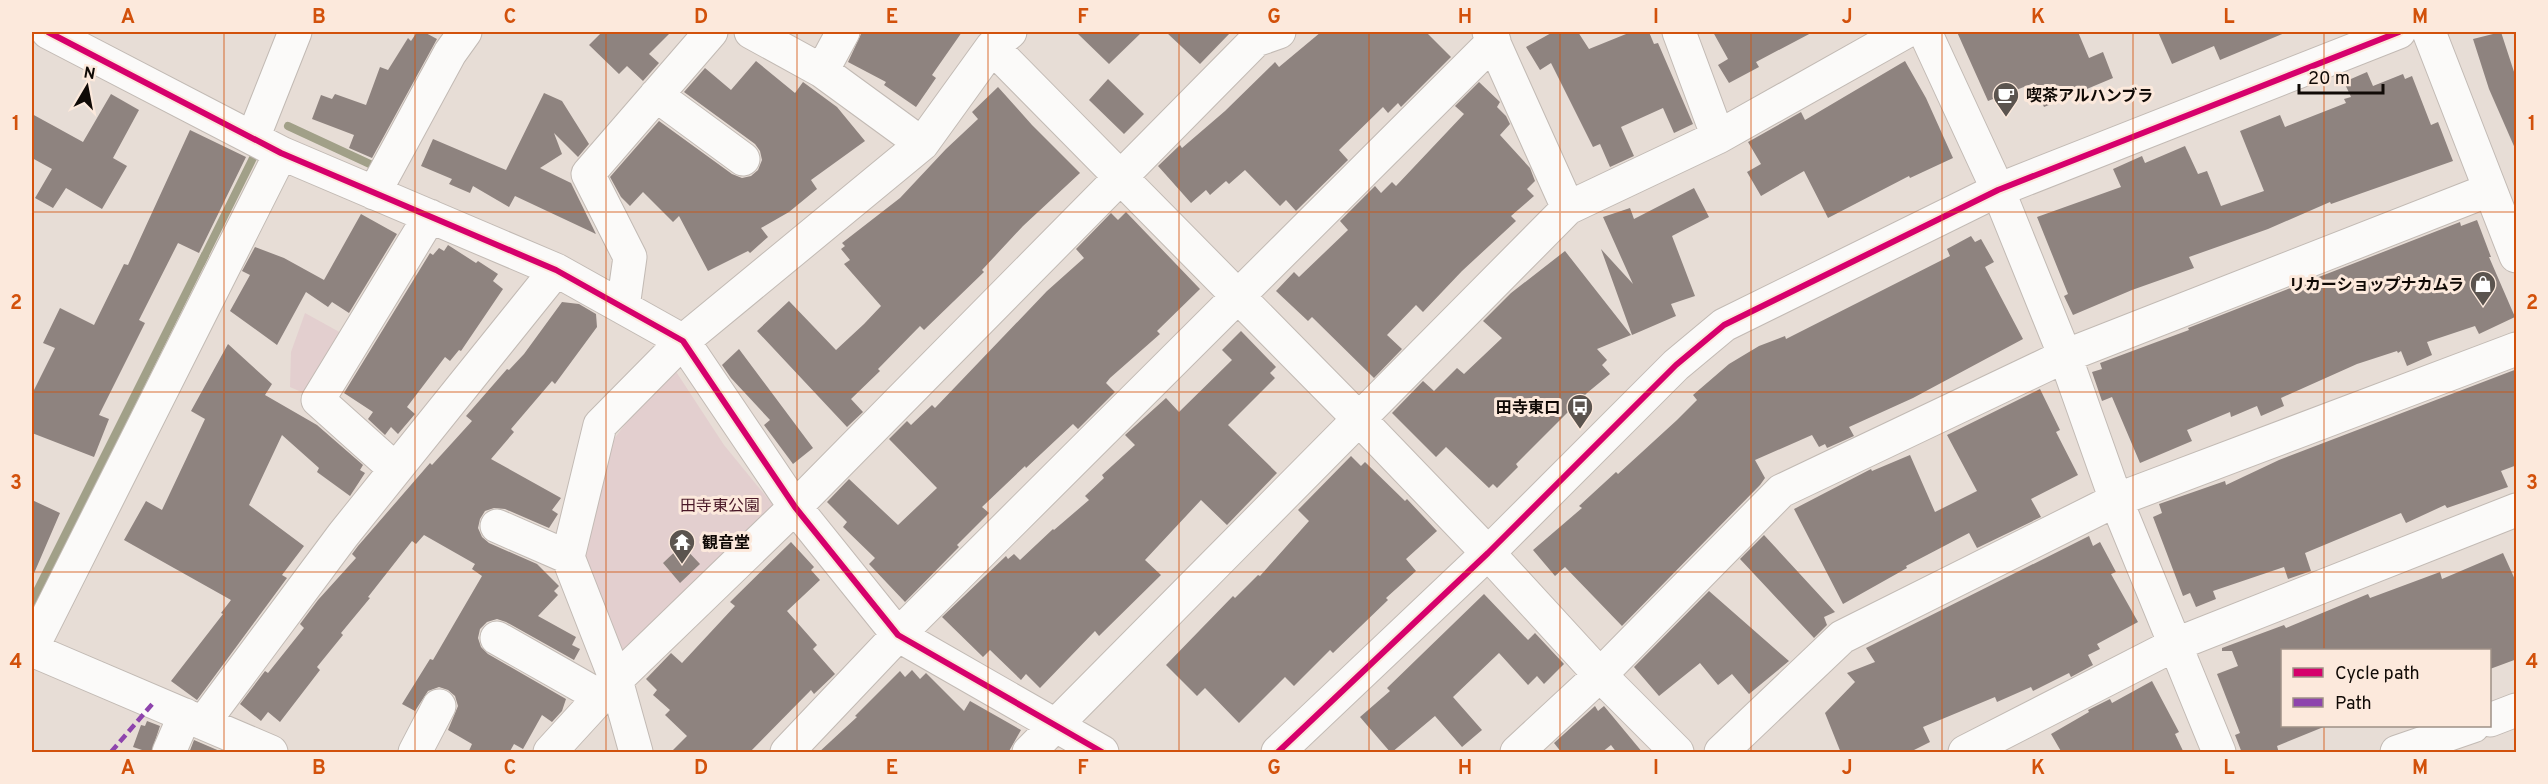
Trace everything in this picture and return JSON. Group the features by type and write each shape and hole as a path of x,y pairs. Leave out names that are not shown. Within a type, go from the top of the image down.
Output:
{"street":[{"path":"271,753 32,649 267,146 295,32"},
{"path":"374,193 450,52 465,32"},
{"path":"623,307 630,257 588,174 711,32"},
{"path":"751,32 822,71 922,144"},
{"path":"822,71 843,32"},
{"path":"1679,32 1718,137"},
{"path":"1029,753 1568,207 1718,137 1905,32"},
{"path":"1925,32 1998,190 2065,356 2115,500 2219,753"},
{"path":"1278,753 1488,553 1676,365 1724,325 1998,190 2398,32"},
{"path":"2428,32 2517,256"},
{"path":"56,34 267,146 556,270 683,340 795,507 898,634 1102,753"},
{"path":"550,753 608,689 795,507 1261,34"},
{"path":"787,753 898,634 1237,297 1492,36 1568,207"},
{"path":"636,753 608,689 568,557 600,425 683,340 922,144 1001,39 1120,176 1488,553 1600,675 1677,753"},
{"path":"656,95 743,159"},
{"path":"1517,753 1600,675 1781,491 2065,356 2489,190"},
{"path":"395,468 318,400 430,216"},
{"path":"170,753 194,719 556,270"},
{"path":"1721,753 1842,637 2115,500 2517,349"},
{"path":"1965,753 2174,645 2517,510"},
{"path":"497,526 568,557"},
{"path":"497,638 608,689"},
{"path":"415,753 440,706"},
{"path":"2491,720 2517,710"},
{"path":"2397,753 2470,727"}],"green space":[{"path":"305,313 343,334 306,394 290,387 291,352"},
{"name":"田寺東公園","path":"671,364 724,445 778,511 629,652 616,650 580,548 601,456"}],"shaded area":[{"path":"202,252 209,256 32,613 32,592"}],"building":[{"path":"417,32 424,32 437,39 372,158 349,148 354,135 312,119 321,95 332,99 335,94 366,105 380,67 388,70 408,38 411,41"},
{"path":"602,32 671,32 649,54 659,63 643,81 627,66 619,74 589,45"},
{"path":"862,32 962,32 932,75 936,78 916,107 884,85 886,82 848,62"},
{"path":"1076,32 1142,32 1109,64"},
{"path":"1166,32 1231,32 1200,64"},
{"path":"1321,32 1426,32 1451,57 1401,107 1398,103 1388,113 1383,107 1339,150 1348,160 1296,211 1286,200 1280,206 1245,170 1229,184 1226,181 1210,195 1206,190 1191,203 1158,166 1180,145 1182,148 1225,111 1275,62 1279,67"},
{"path":"1553,32 1578,32 1589,49 1631,32 1649,32 1654,44 1658,43 1693,124 1674,133 1663,108 1621,127 1634,156 1610,167 1600,144 1593,147 1551,63 1540,70 1526,47"},
{"path":"1713,32 1813,32 1756,62 1759,67 1729,83 1718,65 1728,59"},
{"path":"1957,32 2078,32 2089,58 2103,52 2113,78 2044,107 2034,83 1988,101"},
{"path":"2158,32 2287,32 2220,60 2214,46 2172,64"},
{"path":"2501,32 2517,81 2517,153 2489,89 2473,39"},
{"path":"756,61 795,93 803,82 837,107 865,141 811,180 817,189 789,212 761,228 768,237 750,253 748,251 708,271 679,216 673,222 643,192 630,206 621,197 610,177 659,121 732,174 742,178 751,176 758,170 762,160 755,144 684,92 705,68 731,90"},
{"path":"1905,61 1926,98 1953,158 1910,178 1909,176 1828,218 1804,171 1761,196 1747,172 1761,164 1748,142 1801,112 1805,120"},
{"path":"2367,72 2373,86 2403,74 2405,79 2412,76 2431,125 2438,122 2453,161 2331,204 2330,202 2268,229 2189,257 2194,268 2132,290 2073,315 2064,296 2068,294 2037,217 2121,187 2113,169 2142,156 2145,163 2185,146 2198,174 2207,171 2221,206 2264,191 2240,131 2280,115 2285,127 2346,103 2344,99 2351,97 2344,82"},
{"path":"1108,79 1144,114 1124,134 1089,100"},
{"path":"1479,82 1500,102 1497,107 1510,124 1500,135 1530,168 1535,181 1527,189 1534,196 1511,216 1516,221 1462,271 1423,312 1416,305 1387,335 1402,349 1374,378 1312,317 1308,321 1276,291 1294,272 1299,277 1348,230 1340,221 1375,186 1381,193 1392,182 1396,186 1464,114 1455,106"},
{"path":"998,87 1080,173 1023,226 982,270 984,272 924,330 920,326 878,369 880,371 851,399 863,412 847,427 757,331 789,301 836,350 864,324 881,306 844,264 850,260 841,249 845,246 842,243 900,198 978,119 972,112"},
{"path":"544,93 562,101 589,144 578,157 554,133 562,154 540,168 571,183 596,234 515,196 509,207 473,186 470,193 449,184 452,179 421,166 433,139 506,170"},
{"path":"111,94 139,110 113,158 127,166 102,209 66,188 53,208 35,198 52,169 32,158 32,114 83,142"},
{"path":"190,130 246,157 199,253 178,243 139,320 145,323 99,415 109,419 94,457 32,433 32,394 55,348 43,343 60,308 94,325 124,264 128,265"},
{"path":"1694,188 1709,217 1672,236 1695,296 1671,304 1676,316 1632,335 1601,249 1633,284 1603,217 1630,208 1634,219"},
{"path":"1126,212 1200,289 1157,331 1160,334 1110,378 1106,383 1115,392 1078,429 1073,424 982,507 989,513 905,602 869,564 875,558 843,527 847,522 827,502 849,479 898,525 937,488 889,439 907,421 911,425 932,405 935,408 1047,291 1084,258 1076,249 1111,213 1118,220"},
{"path":"361,214 397,234 349,313 332,302 328,307 306,292 277,345 230,311 250,275 242,271 255,247 284,258 324,280"},
{"path":"2477,220 2491,257 2489,257 2515,317 2479,334 2475,326 2427,342 2432,355 2407,366 2401,351 2357,364 2281,398 2284,406 2261,416 2257,406 2231,417 2230,412 2187,430 2192,441 2140,463 2112,397 2102,401 2092,372 2102,369 2100,363 2460,222 2461,226"},
{"path":"1971,236 1975,242 1981,239 1994,262 1985,267 2023,339 1913,398 1849,427 1854,436 1827,448 1825,444 1819,447 1812,435 1755,460 1765,478 1760,485 1622,626 1565,567 1555,576 1533,550 1582,508 1579,506 1616,472 1618,474 1677,420 1697,400 1693,395 1729,364 1759,346 1785,336 1786,339 1950,256 1947,249"},
{"path":"448,245 498,274 493,281 503,289 461,351 459,350 450,361 445,357 407,407 415,414 398,434 391,427 385,435 368,419 373,412 344,393 430,253 433,255 439,248 444,251"},
{"path":"1565,251 1631,335 1597,349 1607,360 1602,365 1610,374 1587,393 1516,464 1518,467 1497,488 1493,484 1489,488 1446,447 1436,457 1392,413 1423,381 1434,391 1457,368 1464,374 1502,338 1483,321 1511,293"},
{"path":"562,302 579,304 596,314 597,327 555,384 552,381 511,429 514,432 491,459 561,498 552,510 558,514 549,528 505,509 494,508 485,511 478,528 482,537 489,543 537,564 559,586 554,591 558,595 538,616 576,637 572,645 580,649 574,660 497,619 487,622 480,629 478,638 481,647 488,654 566,699 562,711 552,722 542,715 523,749 514,744 509,753 468,753 472,744 448,730 458,706 455,696 448,690 439,687 428,691 415,711 402,704 430,659 433,660 482,576 472,569 475,564 424,535 416,544 412,541 368,597 370,598 317,667 320,670 280,722 268,712 261,721 240,704 265,671 268,673 304,628 300,624 318,600 356,558 352,554 358,546 430,463 432,465 472,421 466,416 507,369 509,370 524,354"},
{"path":"1241,331 1276,367 1270,373 1275,378 1228,425 1277,473 1227,525 1201,500 1145,560 1161,575 1099,636 1095,631 1040,688 1026,674 1021,680 990,650 983,657 942,617 1006,556 1008,559 1014,554 1020,560 1089,500 1085,496 1104,478 1102,475 1135,445 1125,435 1166,398 1179,412 1232,360 1222,350"},
{"path":"228,344 272,384 265,395 317,425 363,465 360,470 365,473 350,496 317,472 319,468 282,435 249,505 304,546 282,575 287,578 197,700 171,681 223,614 221,613 231,600 124,540 146,501 162,510 205,419 191,411"},
{"path":"739,349 813,448 793,464 764,425 770,420 722,365"},
{"path":"2517,369 2517,465 2501,471 2508,487 2447,508 2445,505 2406,523 2401,513 2305,553 2311,571 2288,579 2284,567 2213,591 2216,599 2196,607 2190,593 2183,596 2153,517 2162,513 2159,504 2225,481 2226,485 2279,460"},
{"path":"2040,389 2060,430 2056,432 2078,475 2031,499 2041,517 1977,548 1969,533 1906,566 1907,568 1843,604 1794,509 1871,469 1872,471 1910,455 1935,512 1977,491 1947,435"},
{"path":"1351,456 1361,466 1365,462 1405,501 1407,499 1437,531 1406,559 1416,571 1386,598 1388,600 1333,653 1330,650 1294,686 1285,677 1239,723 1205,688 1197,696 1166,665 1233,596 1235,598 1258,575 1260,576 1309,521 1298,510"},
{"path":"32,500 60,513 32,578"},
{"path":"1764,535 1835,612 1824,617 1827,625 1814,638 1740,559"},
{"path":"2089,536 2093,546 2100,542 2116,572 2111,574 2138,622 2097,644 2100,649 2088,655 2093,665 2071,677 2069,673 2033,691 2031,687 1997,702 1995,697 1923,727 1930,742 1908,753 1841,753 1825,713 1855,682 1847,673 1875,662 1866,648"},
{"path":"791,542 814,567 811,570 820,580 787,611 817,645 813,649 835,674 814,694 811,690 749,753 670,753 687,736 665,715 670,710 653,695 657,690 646,679 671,653 682,663 735,606 730,602"},
{"path":"682,545 700,564 680,583 663,563"},
{"path":"2503,553 2517,584 2517,659 2491,669 2491,649 2281,649 2281,727 2324,727 2277,746 2279,753 2242,753 2235,735 2240,733 2217,674 2238,666 2232,651 2222,651 2222,648 2284,625 2286,628 2368,594 2370,598 2440,572 2442,579"},
{"path":"1709,591 1789,661 1749,694 1732,674 1718,685 1700,663 1659,696 1634,667"},
{"path":"1484,594 1528,640 1535,633 1564,664 1544,684 1537,676 1528,685 1499,653 1453,697 1482,730 1462,747 1435,716 1391,753 1360,717 1390,691 1387,688"},
{"path":"912,670 920,679 926,673 964,711 970,701 1021,730 1008,753 818,753 857,717 855,716 900,671 905,677"},
{"path":"2152,681 2179,732 2175,734 2184,753 2062,753 2051,734 2089,712 2088,710 2110,699 2112,703"},
{"path":"1595,706 1598,711 1604,706 1643,753 1617,753 1611,745 1601,753 1562,753 1554,743"},
{"path":"147,721 160,726 151,753 133,747 141,725 145,726"},
{"path":"194,740 222,752 222,753 189,753"}],"waterway":[{"path":"288,126 372,165"},
{"path":"201,263 254,156"}],"marked path":[{"path":"111,752 154,702"}],"cycle path":[{"path":"48,32 281,153 556,270 683,341 795,507 898,635 1102,752"},
{"path":"1278,752 1488,553 1676,365 1724,325 1998,190 2399,32"}],"place":[{"name":"喫茶アルハンブラ","path":"2006,118"},
{"name":"リカーショップナカムラ","path":"2483,307"},
{"name":"田寺東口","path":"1580,430"},
{"name":"観音堂","path":"682,565"}]}
